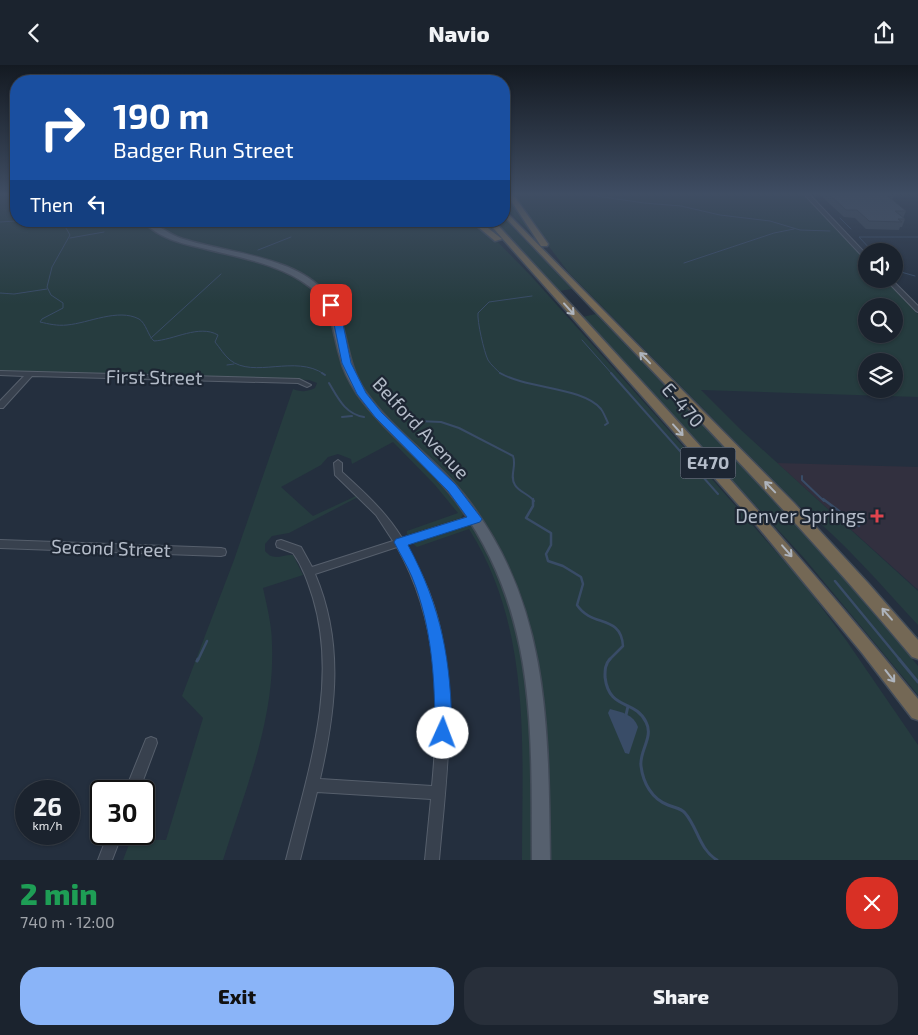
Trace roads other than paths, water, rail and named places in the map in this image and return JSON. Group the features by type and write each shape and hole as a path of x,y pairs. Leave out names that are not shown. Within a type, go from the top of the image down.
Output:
{"highway":[{"path":"486,230 539,281 551,289"},
{"name":"E-470","path":"498,230 771,533 853,629 918,712"},
{"name":"E-470","path":"521,230 796,513 918,652"},
{"path":"533,230 568,279"}],"main road":[{"name":"Belford Avenue","path":"157,230 177,239 278,267 301,277 318,289 334,310 346,363 362,394 379,415 452,488 476,519 499,558 512,589 522,617 531,655 538,719 541,860"}],"street":[{"path":"840,230 858,249"},
{"path":"897,288 918,310"},
{"name":"First Street","path":"0,373 299,381 307,385"},
{"path":"0,406 30,374"},
{"path":"338,463 338,473 376,509 400,542 427,598 440,653 444,715 432,860"},
{"path":"309,571 476,519"},
{"name":"Second Street","path":"0,544 221,552"},
{"path":"281,544 297,550 309,571 325,619 329,663 329,689 325,721 293,860"},
{"path":"136,780 150,743"},
{"path":"311,785 438,793"},
{"path":"105,860 111,845"}],"water":[{"path":"610,709 631,717 638,727 629,754 625,753 608,713"}],"waterway":[{"path":"67,230 70,235 52,267 47,287 51,295 63,303 63,308 42,319 40,322 67,325 103,317 131,316 141,321 151,338"},
{"path":"684,263 774,233 788,230"},
{"path":"803,230 830,231"},
{"path":"70,238 104,232"},
{"path":"258,250 291,237"},
{"path":"865,243 859,237 918,237"},
{"path":"903,273 915,276"},
{"path":"151,338 221,274"},
{"path":"0,293 14,294 47,289"},
{"path":"500,373 486,356 478,313 489,302 532,296"},
{"path":"151,338 154,341 195,332 211,332 218,335 215,342 226,356 240,365 263,368 300,366 313,368 324,374"},
{"path":"582,340 612,374"},
{"path":"227,365 234,364"},
{"path":"500,373 525,382 581,396 593,402 601,409 608,423 605,425"},
{"path":"611,373 718,494"},
{"path":"329,383 347,409 364,417"},
{"path":"342,417 352,416"},
{"path":"418,421 441,422 459,428 513,456 513,482 533,500"},
{"path":"802,476 802,480 824,501"},
{"path":"823,499 859,526"},
{"path":"533,500 533,506 526,518 551,533 551,545 546,554 548,561 563,566 581,577 583,584 577,605 590,617 612,625 621,636 623,646 608,661 605,677 607,688 612,695 617,700 636,710 646,722 648,733 641,766 649,790 657,799 685,813 706,850 717,860"},
{"path":"835,581 900,660"},
{"path":"198,660 207,641"},
{"path":"899,659 918,682"},
{"path":"626,715 628,706"}],"place":[{"name":"Denver Springs","path":"877,516"}]}
